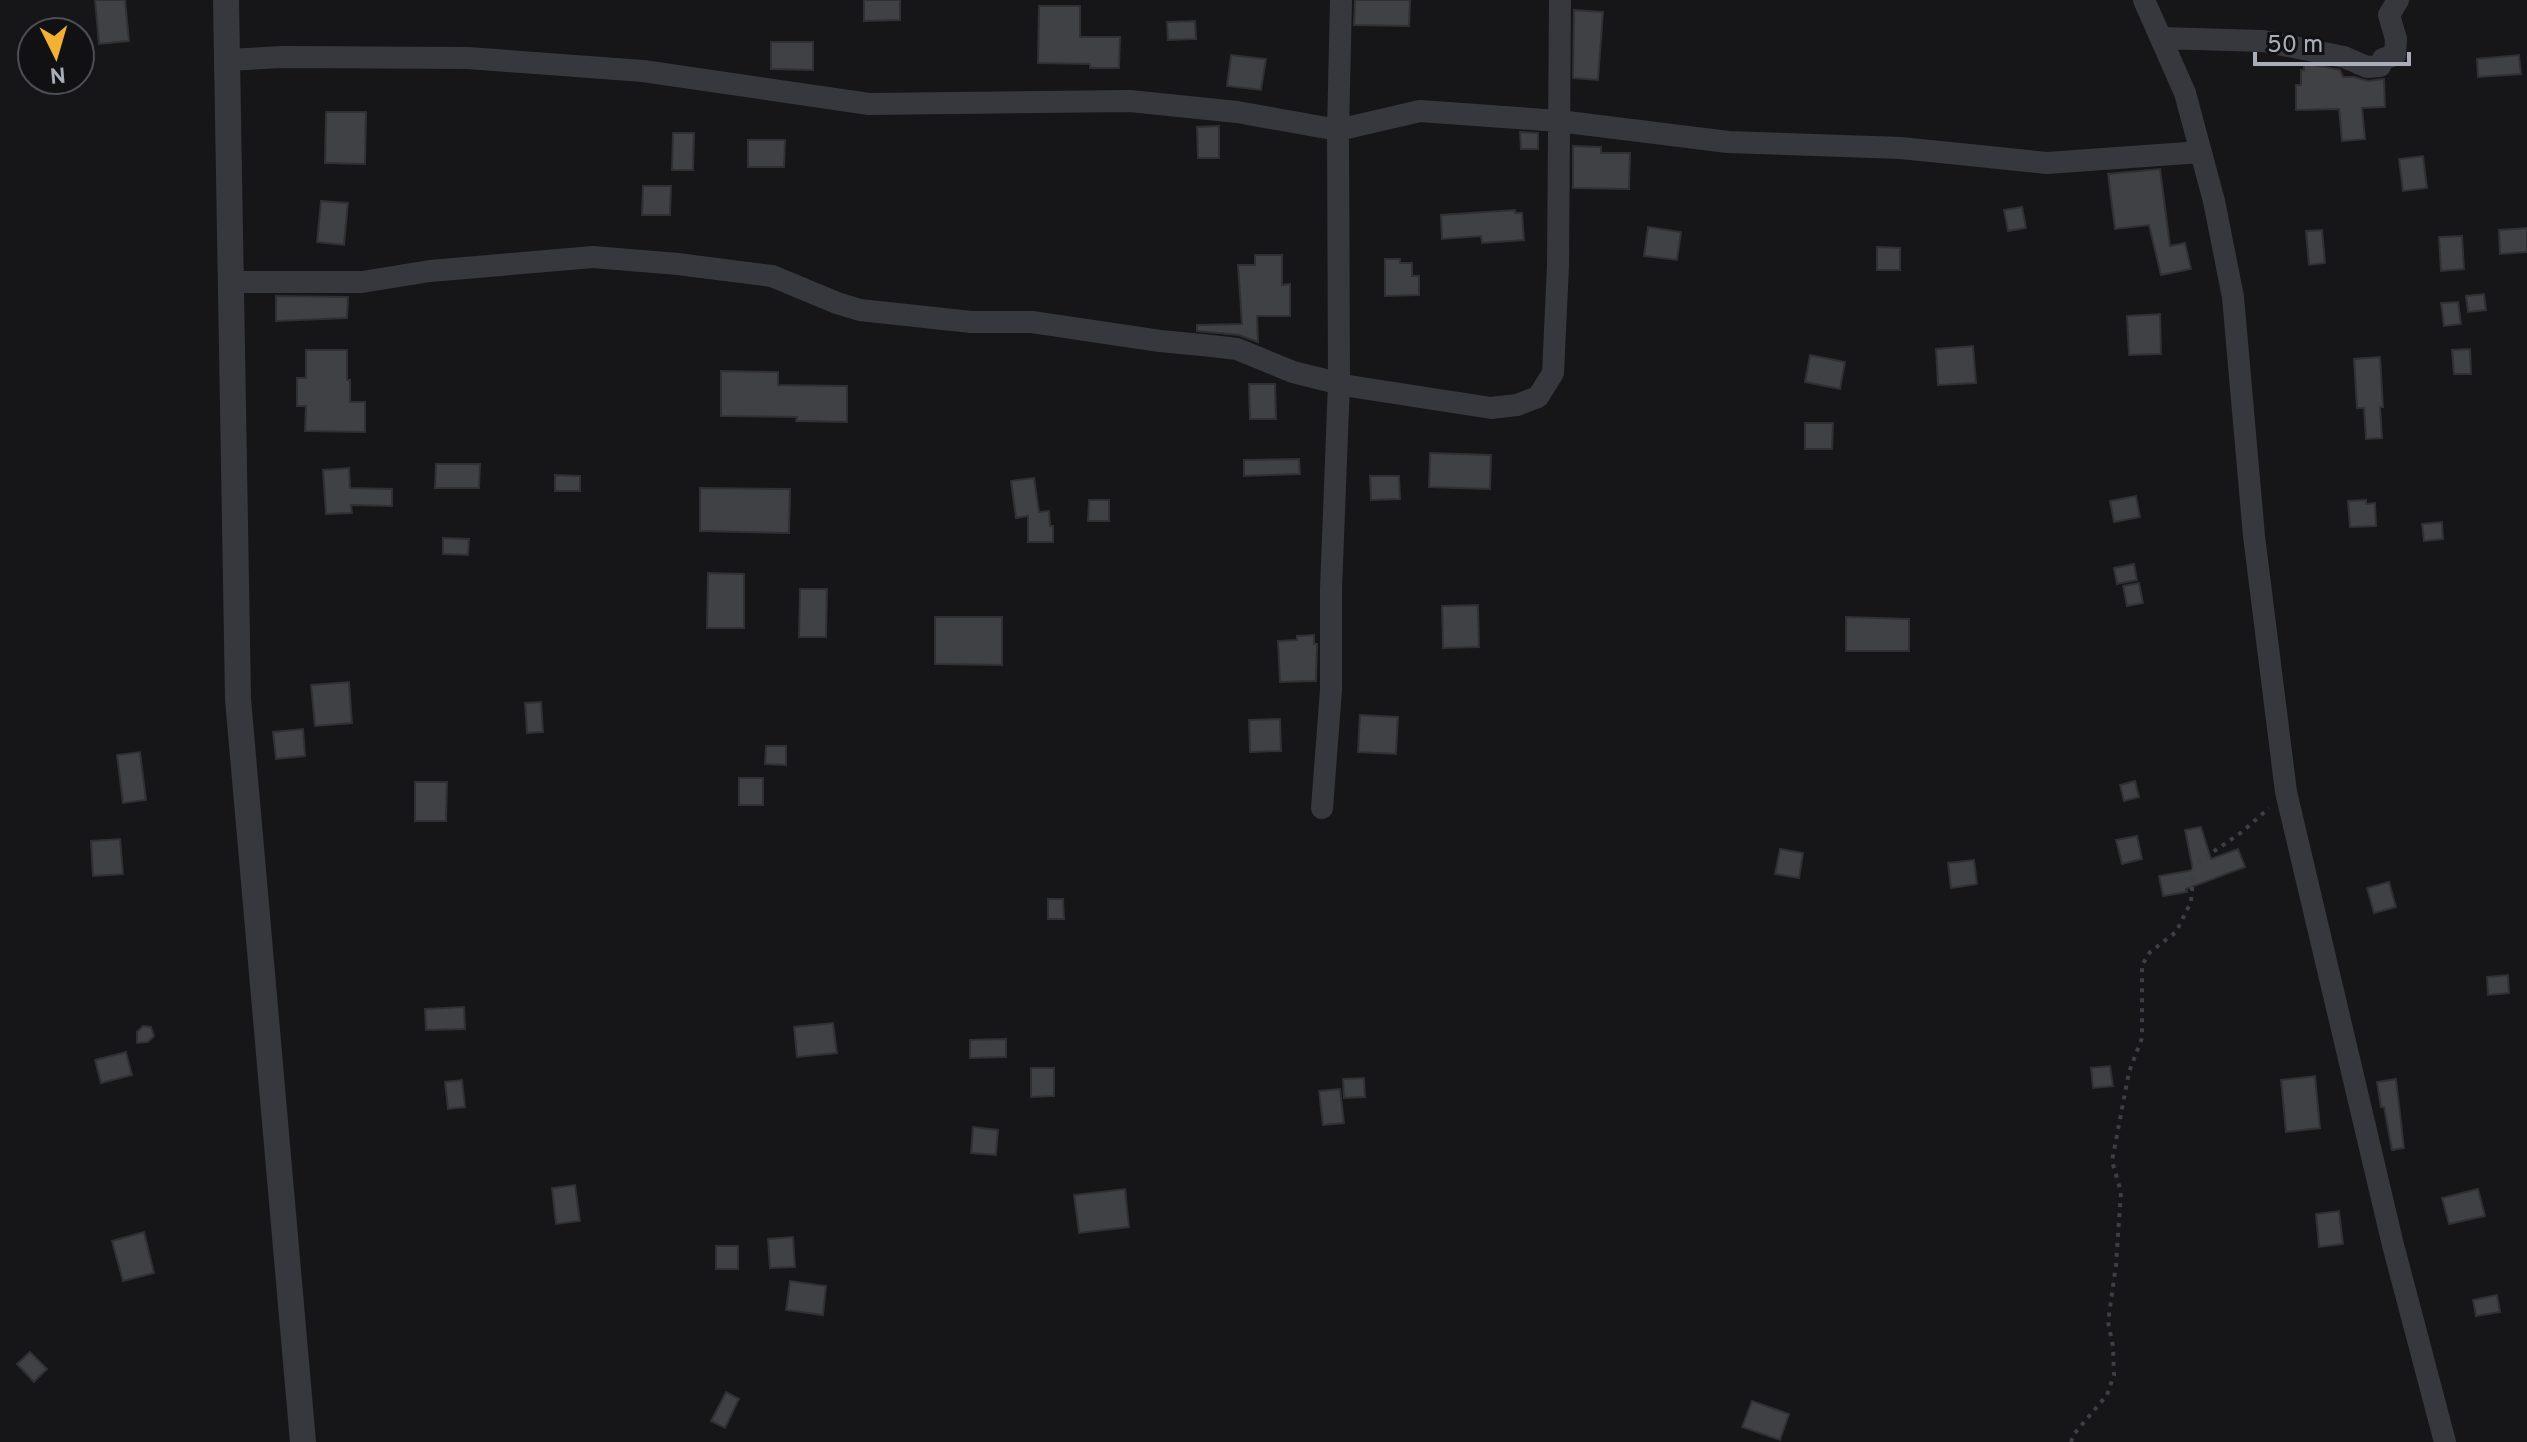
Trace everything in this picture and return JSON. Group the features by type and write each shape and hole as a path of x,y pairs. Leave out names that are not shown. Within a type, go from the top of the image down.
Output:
{"street":[{"path":"226,0 238,699 303,1442"},
{"path":"1322,808 1331,690 1331,589 1339,383 1341,0"},
{"path":"231,282 362,282 430,271 593,257 678,264 772,276 837,303 888,314 971,322 1032,322 1237,349 1293,372 1339,383 1491,408 1517,405 1538,397 1553,373 1560,0"},
{"path":"2144,0 2185,93 2214,201 2233,297 2254,536 2286,792 2393,1245 2445,1442"},
{"path":"2161,38 2263,41 2344,57 2373,68 2380,66 2383,59 2395,55 2396,39 2389,15 2398,0"},
{"path":"227,60 283,57 468,58 643,71 869,104 1130,101 1237,112 1338,130 1420,111 1559,121 1728,142 1901,148 2047,163 2201,152"}],"path":[{"path":"2071,1442 2074,1434 2107,1395 2114,1375 2108,1322 2121,1192 2112,1161 2129,1072 2142,1038 2142,965 2150,952 2176,932 2191,902 2194,865 2242,832 2286,792"}],"building":[{"path":"95,0 125,0 129,41 99,44"},
{"path":"864,0 900,0 900,20 864,21"},
{"path":"1355,0 1410,0 1409,26 1354,25"},
{"path":"1039,6 1080,6 1080,37 1120,37 1119,68 1038,63"},
{"path":"1574,10 1603,12 1598,80 1573,78"},
{"path":"1195,21 1196,39 1168,40 1167,22"},
{"path":"771,42 813,42 813,70 771,69"},
{"path":"1231,55 1266,59 1261,90 1227,86"},
{"path":"2519,55 2521,74 2478,77 2477,59"},
{"path":"2304,63 2340,70 2343,77 2368,81 2384,79 2385,107 2362,108 2365,139 2342,141 2339,109 2296,110 2296,85 2301,85"},
{"path":"326,112 366,112 365,164 325,163"},
{"path":"1219,126 1219,158 1198,158 1197,127"},
{"path":"1520,132 1538,133 1538,149 1521,149"},
{"path":"673,133 694,133 693,170 672,170"},
{"path":"748,140 785,140 784,167 748,167"},
{"path":"1573,146 1601,147 1601,153 1630,153 1629,189 1573,188"},
{"path":"2423,156 2427,188 2403,191 2399,159"},
{"path":"2160,169 2170,246 2185,243 2191,269 2161,275 2149,225 2115,229 2108,174"},
{"path":"643,186 671,186 670,215 642,215"},
{"path":"321,201 348,203 344,245 317,242"},
{"path":"2022,207 2026,228 2008,231 2004,210"},
{"path":"1515,210 1515,213 1522,213 1524,240 1482,243 1481,236 1442,239 1441,215"},
{"path":"1648,227 1681,232 1677,260 1644,256"},
{"path":"2527,228 2527,252 2500,254 2499,230"},
{"path":"2322,230 2325,263 2309,265 2306,231"},
{"path":"2462,236 2464,269 2441,271 2439,237"},
{"path":"1877,247 1900,248 1900,270 1877,270"},
{"path":"1255,255 1282,255 1282,285 1290,284 1290,316 1257,316 1258,342 1239,335 1197,331 1197,325 1242,324 1238,265 1255,265"},
{"path":"1385,259 1412,263 1412,276 1419,276 1419,295 1385,296"},
{"path":"2484,294 2486,310 2468,312 2466,296"},
{"path":"276,296 348,297 347,318 276,321"},
{"path":"2458,302 2461,324 2444,326 2441,303"},
{"path":"2160,314 2161,354 2129,355 2127,316"},
{"path":"1973,346 1976,383 1938,385 1936,349"},
{"path":"2470,349 2471,374 2454,374 2452,350"},
{"path":"306,350 347,350 350,402 365,402 365,432 305,431 306,406 297,406 297,378 306,378"},
{"path":"1810,355 1845,362 1840,389 1805,382"},
{"path":"2380,357 2382,438 2366,439 2364,408 2357,408 2354,359"},
{"path":"721,371 778,372 778,385 847,386 847,422 796,421 797,417 721,416"},
{"path":"1249,384 1275,384 1276,419 1250,419"},
{"path":"1805,423 1833,423 1832,449 1805,449"},
{"path":"1430,453 1491,455 1490,489 1429,487"},
{"path":"1299,459 1300,474 1244,476 1244,460"},
{"path":"436,464 480,464 479,488 435,488"},
{"path":"349,468 350,488 392,489 392,506 351,505 352,513 326,514 323,470"},
{"path":"555,475 580,476 580,491 555,491"},
{"path":"1370,476 1399,476 1400,499 1371,500"},
{"path":"1034,478 1039,512 1049,511 1053,542 1028,542 1028,516 1016,518 1011,481"},
{"path":"700,488 790,489 789,533 700,531"},
{"path":"2136,496 2140,517 2114,522 2110,501"},
{"path":"1089,500 1109,500 1109,521 1088,521"},
{"path":"2366,500 2366,504 2375,503 2376,526 2350,527 2348,501"},
{"path":"2442,522 2443,539 2424,541 2422,524"},
{"path":"443,538 469,539 468,555 443,554"},
{"path":"2134,564 2137,580 2117,584 2114,568"},
{"path":"708,573 744,574 744,628 707,628"},
{"path":"2139,583 2143,603 2127,606 2123,586"},
{"path":"800,589 827,589 826,637 799,637"},
{"path":"1478,605 1479,647 1443,648 1442,606"},
{"path":"935,617 1002,617 1002,665 935,664"},
{"path":"1846,617 1909,619 1909,651 1846,651"},
{"path":"1314,635 1314,644 1317,644 1316,681 1280,682 1278,641"},
{"path":"349,682 352,723 315,726 311,685"},
{"path":"541,702 543,732 527,733 525,703"},
{"path":"1360,715 1398,717 1396,754 1358,752"},
{"path":"1280,719 1281,751 1250,752 1249,720"},
{"path":"303,729 305,756 276,759 273,732"},
{"path":"766,746 786,746 786,765 765,764"},
{"path":"140,752 146,800 123,803 117,755"},
{"path":"739,778 763,778 763,805 739,805"},
{"path":"2135,781 2139,797 2124,801 2120,785"},
{"path":"415,782 447,782 446,821 415,821"},
{"path":"2201,827 2211,859 2238,849 2245,867 2186,889 2187,892 2163,896 2159,876 2193,870 2185,830"},
{"path":"2137,836 2142,859 2122,864 2116,840"},
{"path":"120,839 123,874 93,876 91,841"},
{"path":"1780,849 1803,853 1799,878 1775,874"},
{"path":"1974,860 1977,884 1951,888 1948,863"},
{"path":"2389,882 2396,907 2374,913 2367,888"},
{"path":"1048,899 1063,899 1064,919 1048,919"},
{"path":"2508,975 2509,993 2488,995 2487,977"},
{"path":"464,1007 465,1029 426,1030 425,1009"},
{"path":"833,1023 837,1053 797,1057 794,1027"},
{"path":"143,1026 151,1027 154,1036 148,1042 137,1043 137,1032"},
{"path":"1006,1039 1006,1057 970,1058 970,1040"},
{"path":"126,1052 132,1075 101,1083 95,1060"},
{"path":"2110,1066 2113,1086 2093,1088 2091,1068"},
{"path":"1031,1068 1054,1068 1054,1096 1031,1097"},
{"path":"2315,1076 2320,1128 2286,1132 2281,1080"},
{"path":"1364,1078 1365,1097 1344,1098 1343,1079"},
{"path":"2396,1079 2404,1148 2392,1150 2377,1082"},
{"path":"462,1080 465,1107 448,1109 445,1082"},
{"path":"1340,1089 1344,1123 1323,1125 1319,1091"},
{"path":"973,1127 998,1130 996,1155 971,1153"},
{"path":"575,1185 580,1221 556,1224 552,1188"},
{"path":"1125,1189 1129,1227 1079,1233 1074,1195"},
{"path":"2478,1189 2485,1216 2449,1224 2442,1198"},
{"path":"2339,1211 2343,1244 2319,1247 2316,1214"},
{"path":"144,1232 154,1273 123,1281 112,1241"},
{"path":"793,1237 795,1267 770,1268 768,1239"},
{"path":"716,1246 738,1246 738,1269 716,1269"},
{"path":"790,1281 826,1286 823,1315 786,1310"},
{"path":"2497,1295 2500,1312 2476,1316 2473,1300"},
{"path":"30,1352 47,1369 34,1382 17,1364"},
{"path":"726,1392 739,1399 725,1428 711,1421"},
{"path":"1752,1401 1789,1414 1780,1440 1742,1427"}]}
